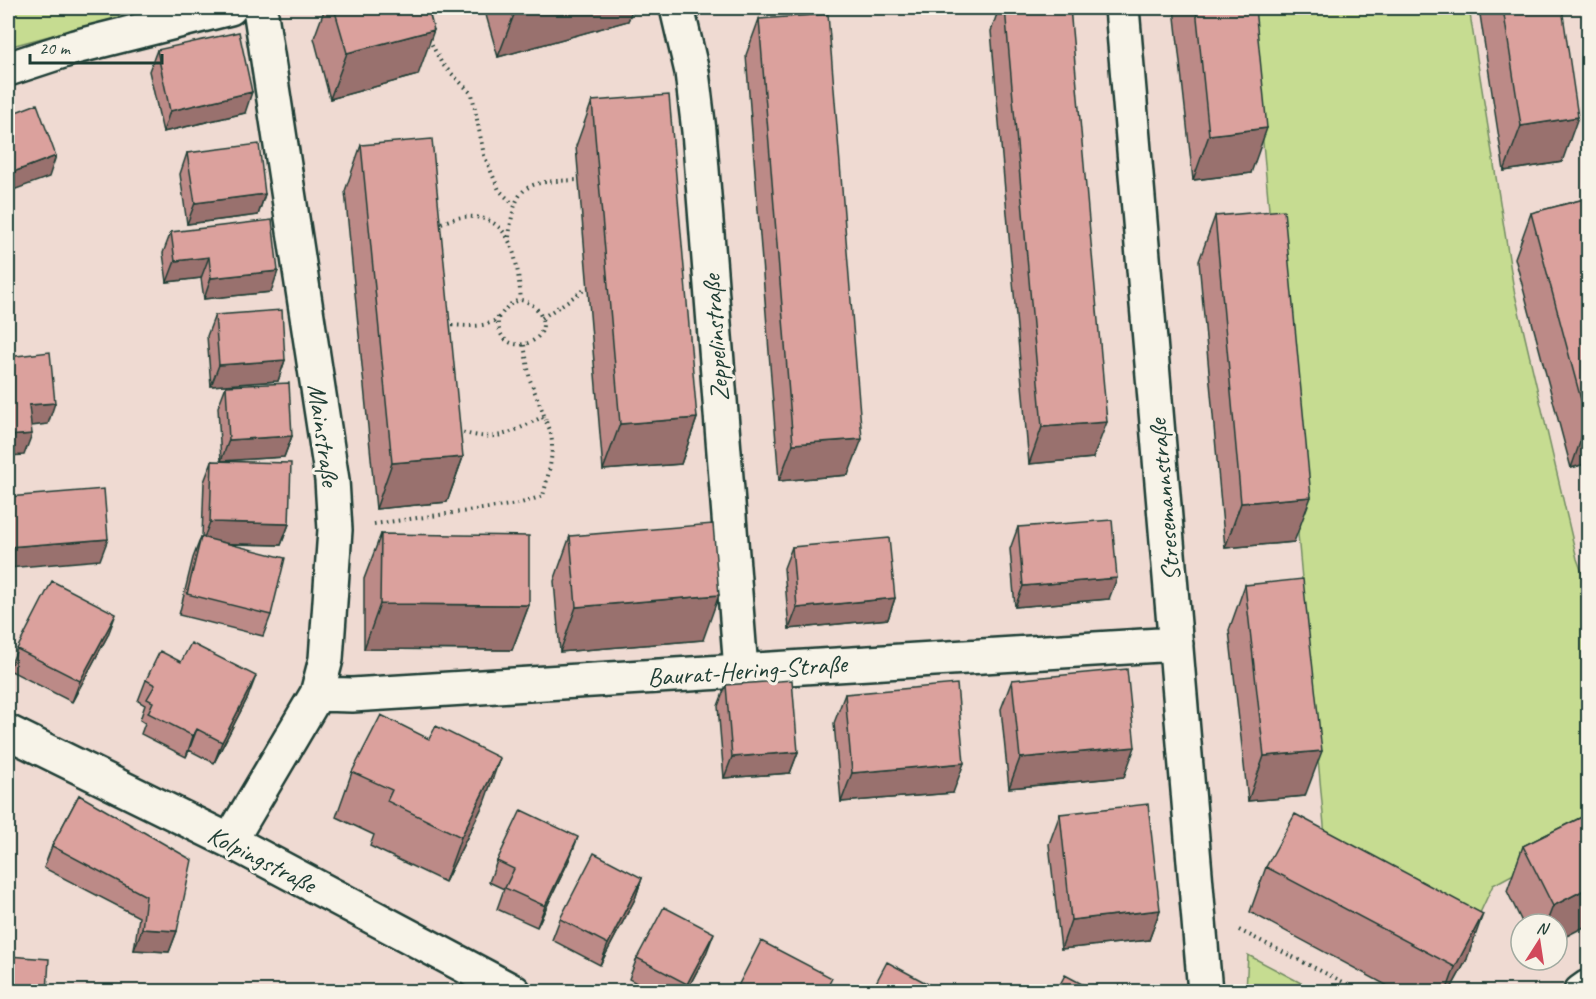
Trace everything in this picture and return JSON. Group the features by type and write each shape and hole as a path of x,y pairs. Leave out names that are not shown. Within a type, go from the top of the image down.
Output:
{"street":[{"path":"8,69 75,47 230,8"},
{"name":"Mainstraße","path":"231,841 317,694 326,659 335,530 332,480 260,8"},
{"name":"Zeppelinstraße","path":"677,8 692,72 699,131 741,670"},
{"name":"Stresemannstraße","path":"1122,8 1205,992"},
{"name":"Baurat-Hering-Straße","path":"317,694 352,695 1176,644"},
{"name":"Kolpingstraße","path":"8,732 231,841 514,992"},
{"path":"1581,992 1588,987"}],"path":[{"path":"428,37 442,64 472,94 484,155 500,190 514,205"},
{"path":"521,300 509,238 517,196 527,187 550,181 578,180"},
{"path":"429,226 460,217 480,217 496,223 509,238"},
{"path":"542,318 587,288"},
{"path":"440,325 479,324 498,317 507,305 521,300 534,306 542,318 542,325 537,338 524,345 509,343 498,325 498,317"},
{"path":"335,530 518,504 543,496 550,464 551,441 530,380 524,345"},
{"path":"449,429 476,437 499,438 542,417 546,421"},
{"path":"1198,910 1363,992"}],"green space":[{"path":"8,8 154,8 8,47"},
{"path":"1251,8 1469,8 1514,290 1577,559 1588,588 1588,834 1493,885 1466,943 1328,870"},
{"path":"1248,955 1316,991 1246,991"}],"building":[{"path":"334,8 428,8 434,30 347,53"},
{"path":"513,8 532,8 515,12"},
{"path":"1005,8 1070,8 1107,422 1042,427"},
{"path":"1196,8 1255,8 1267,128 1209,135"},
{"path":"1503,8 1562,8 1578,117 1521,126"},
{"path":"828,14 862,439 793,444 759,19"},
{"path":"239,32 252,92 170,111 157,50"},
{"path":"669,95 697,418 620,424 592,101"},
{"path":"37,104 56,156 8,174 8,115"},
{"path":"432,139 463,457 392,463 361,145"},
{"path":"259,144 265,194 195,203 187,153"},
{"path":"1588,198 1588,422 1587,422 1531,213"},
{"path":"1284,210 1311,497 1241,503 1215,216"},
{"path":"272,220 278,271 211,278 209,257 175,261 171,232"},
{"path":"282,310 285,360 219,365 215,315"},
{"path":"50,352 55,403 29,405 32,434 8,436 8,357"},
{"path":"289,383 292,436 229,440 226,386"},
{"path":"212,461 291,463 289,524 210,522"},
{"path":"104,489 108,539 8,547 8,497"},
{"path":"1112,520 1117,578 1023,586 1018,527"},
{"path":"713,524 719,595 576,607 570,536"},
{"path":"381,534 529,536 529,605 380,604"},
{"path":"201,537 285,558 271,615 187,594"},
{"path":"889,538 895,598 797,608 792,547"},
{"path":"1303,579 1322,751 1264,756 1245,585"},
{"path":"52,581 116,614 80,681 17,649"},
{"path":"191,643 256,676 222,742 197,729 193,736 148,713 153,702 147,699 155,685 146,680 160,651 181,662"},
{"path":"1127,669 1135,747 1020,758 1012,680"},
{"path":"792,680 798,752 732,757 726,685"},
{"path":"957,684 964,763 852,773 845,694"},
{"path":"381,715 429,739 436,726 500,758 461,837 387,801 392,790 352,772"},
{"path":"79,795 192,860 177,931 142,929 146,896 52,846"},
{"path":"1148,804 1160,910 1071,920 1060,814"},
{"path":"521,810 578,837 545,906 505,888 514,869 497,861"},
{"path":"1295,814 1483,914 1455,967 1266,867"},
{"path":"1588,814 1588,888 1553,906 1523,846"},
{"path":"594,853 642,878 608,944 560,919"},
{"path":"664,907 714,933 687,984 637,958"},
{"path":"761,941 832,978 825,992 735,992"},
{"path":"8,956 49,959 47,992 8,992"},
{"path":"887,962 943,992 871,992"},
{"path":"1065,975 1097,992 1056,992"}]}
